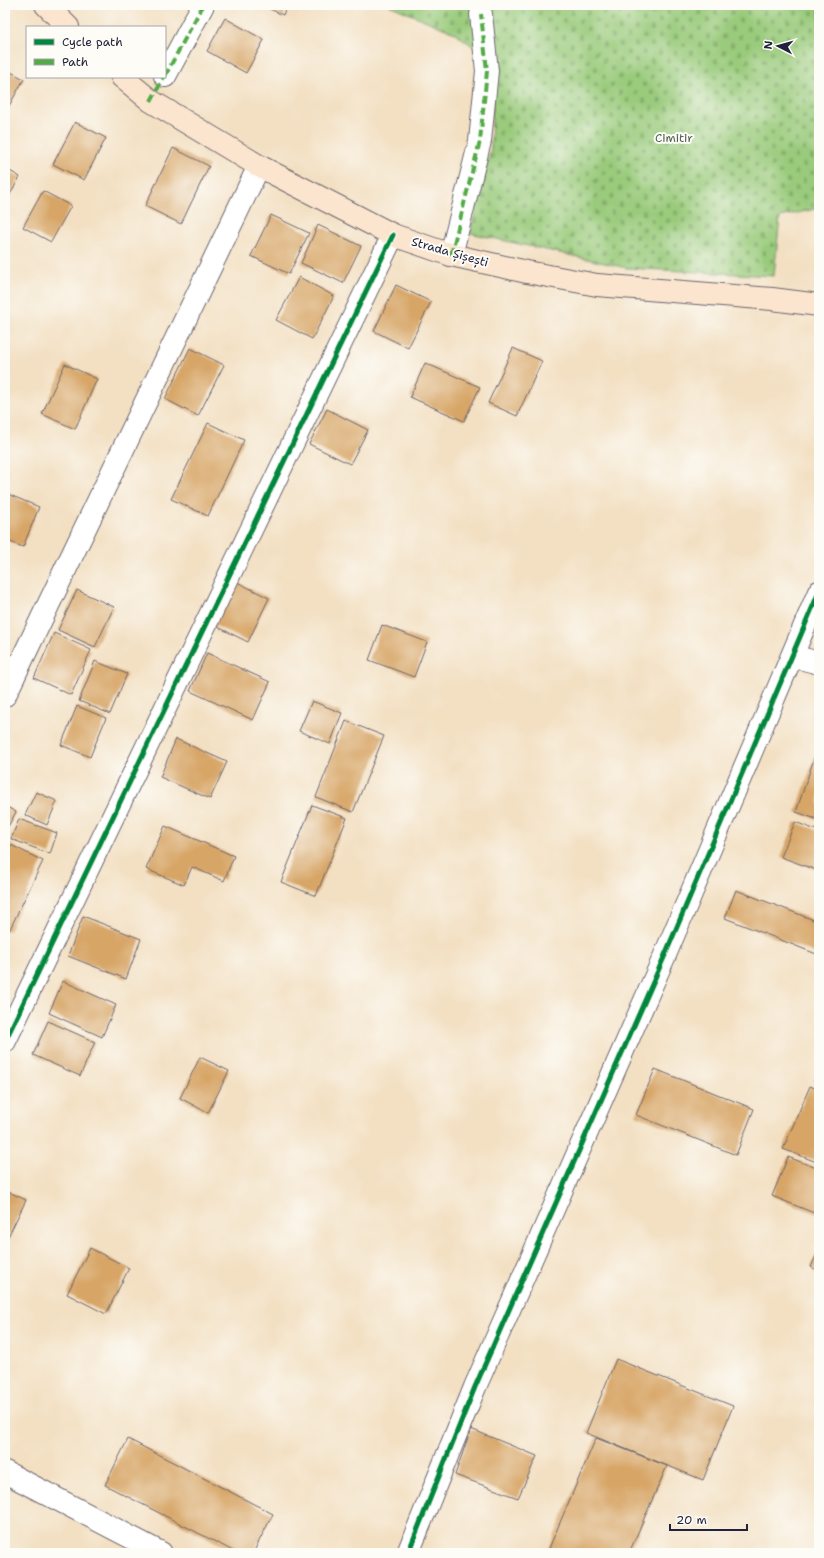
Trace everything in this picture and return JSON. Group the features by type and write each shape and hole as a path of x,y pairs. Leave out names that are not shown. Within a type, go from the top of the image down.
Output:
{"street":[{"path":"46,5 67,26"},
{"path":"166,75 203,5"},
{"path":"451,255 480,141 487,71 482,14"},
{"name":"Strada Șișești","path":"123,78 152,101 260,166 393,235 451,255 527,272 597,284 772,299 819,305"},
{"path":"152,101 164,78"},
{"path":"5,695 260,166"},
{"path":"5,1041 393,235"},
{"path":"408,1553 475,1387 662,962 819,592"},
{"path":"792,656 819,663"},
{"path":"5,1472 161,1553"}],"green space":[{"name":"Cimitir","path":"389,5 819,5 819,193 815,209 780,217 774,276 627,268 470,233 491,149 493,61 455,33"}],"building":[{"path":"261,5 287,5 283,15"},
{"path":"225,18 264,40 246,73 207,51"},
{"path":"5,69 24,79 5,113"},
{"path":"75,122 106,138 84,180 53,164"},
{"path":"173,148 209,166 181,224 145,206"},
{"path":"5,168 20,177 5,203"},
{"path":"43,191 71,206 51,242 23,227"},
{"path":"271,215 309,233 289,274 251,256"},
{"path":"318,225 361,246 343,283 301,263"},
{"path":"299,277 334,296 312,339 276,320"},
{"path":"396,285 431,302 408,348 374,331"},
{"path":"190,348 224,365 198,416 165,399"},
{"path":"513,348 542,361 517,416 488,403"},
{"path":"425,363 480,387 464,421 410,397"},
{"path":"65,364 97,379 75,429 42,414"},
{"path":"327,409 368,430 350,464 309,444"},
{"path":"208,423 244,440 208,516 171,499"},
{"path":"5,493 39,507 23,547 5,540"},
{"path":"233,580 269,598 248,642 212,624"},
{"path":"77,590 114,607 95,647 58,630"},
{"path":"382,625 427,642 414,677 369,660"},
{"path":"54,633 91,650 71,695 34,678"},
{"path":"207,653 270,682 253,720 190,691"},
{"path":"95,661 127,674 110,714 79,701"},
{"path":"312,701 342,713 330,744 299,731"},
{"path":"77,706 106,718 90,757 61,745"},
{"path":"346,721 384,736 353,812 316,797"},
{"path":"176,739 227,762 210,799 160,777"},
{"path":"819,744 819,820 796,812"},
{"path":"36,792 57,801 47,825 25,815"},
{"path":"312,805 347,818 316,896 281,882"},
{"path":"5,806 16,812 5,832"},
{"path":"19,819 57,833 50,854 11,839"},
{"path":"795,822 819,831 819,871 781,857"},
{"path":"165,826 234,856 224,881 192,867 184,885 146,869"},
{"path":"9,844 43,861 9,931 5,930 5,852"},
{"path":"736,890 819,922 819,955 725,918"},
{"path":"83,916 141,939 126,979 68,956"},
{"path":"63,981 116,1005 102,1037 49,1013"},
{"path":"48,1021 95,1042 80,1076 33,1055"},
{"path":"200,1057 229,1071 208,1113 180,1098"},
{"path":"819,1068 819,1083 814,1081"},
{"path":"655,1069 754,1109 736,1155 636,1115"},
{"path":"810,1086 819,1090 819,1163 783,1149"},
{"path":"788,1157 819,1169 819,1215 772,1196"},
{"path":"5,1190 26,1200 5,1243"},
{"path":"90,1248 129,1268 106,1314 67,1294"},
{"path":"819,1249 819,1271 811,1267"},
{"path":"616,1359 733,1406 703,1480 586,1433"},
{"path":"471,1429 537,1456 518,1498 455,1475"},
{"path":"596,1438 667,1466 629,1553 547,1553"},
{"path":"128,1439 273,1514 253,1553 237,1553 105,1485"}],"marked path":[{"path":"166,74 203,5"},
{"path":"451,255 480,141 487,71 481,14"},
{"path":"151,101 163,78"}],"cycle path":[{"path":"5,1041 393,235"},
{"path":"408,1553 475,1387 665,955 819,592"}]}
